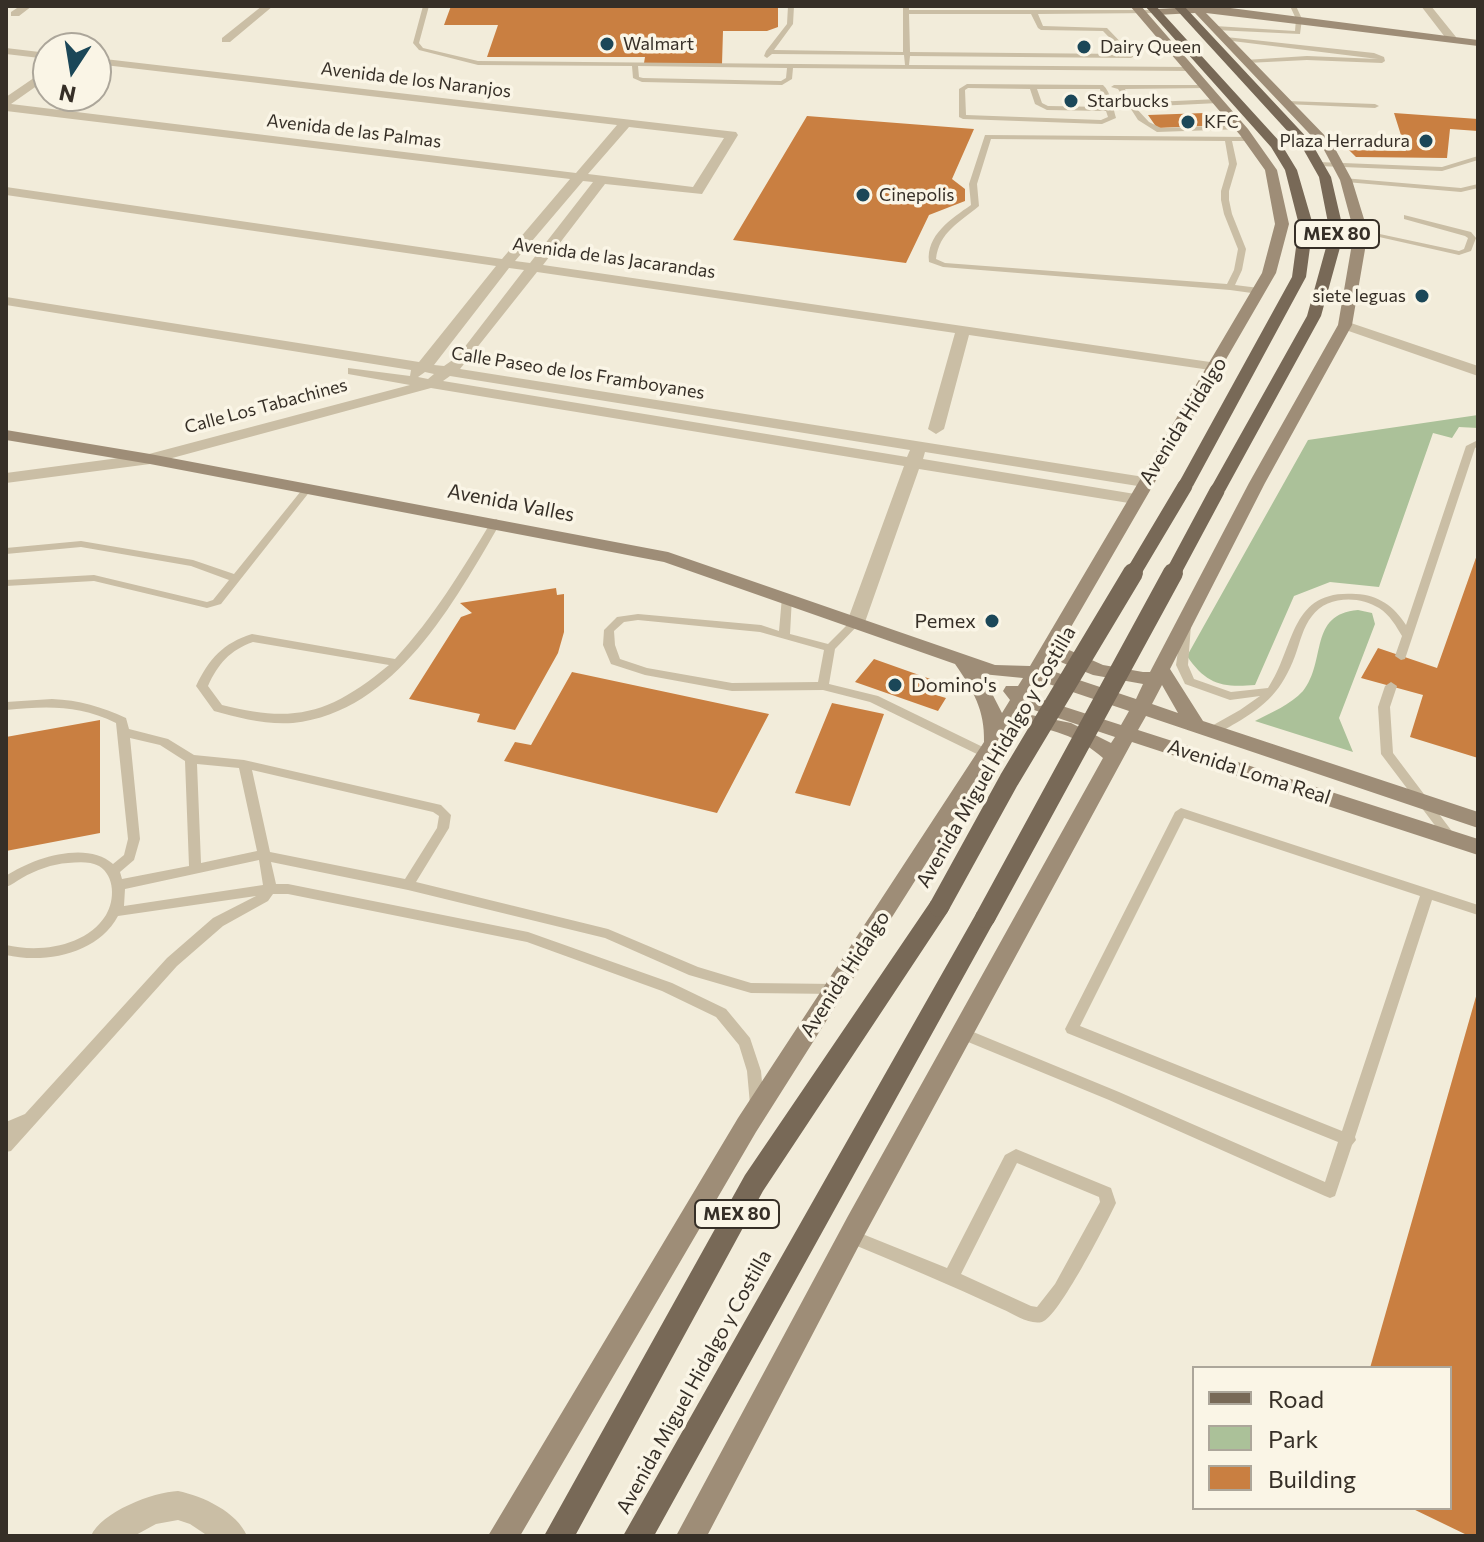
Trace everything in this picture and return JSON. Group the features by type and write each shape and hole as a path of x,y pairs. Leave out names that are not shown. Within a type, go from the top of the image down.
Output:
{"main road":[{"name":"Avenida Miguel Hidalgo y Costilla","path":"638,1536 985,918 1314,316 1337,233 1325,177 1307,145 1187,8"},
{"name":"Avenida Miguel Hidalgo y Costilla","path":"559,1536 754,1183 939,907 1009,780 1185,486 1299,277 1306,225 1281,170 1276,145 1146,10"}],"street":[{"path":"15,14 27,6"},
{"path":"226,40 268,6"},
{"path":"1426,6 1452,39"},
{"path":"691,1536 850,1236 1127,733 1257,483 1345,325 1361,232 1343,173 1328,146 1220,34 1187,8"},
{"path":"1146,10 1187,8 1299,19 1478,43"},
{"name":"Avenida Hidalgo","path":"503,1536 758,1108 991,748 1140,490 1217,367 1269,273 1282,224 1281,170 1239,135 1212,94 1146,10"},
{"path":"6,51 32,54"},
{"name":"Avenida de los Naranjos","path":"112,63 732,135 697,191"},
{"path":"6,104 32,85"},
{"name":"Avenida de las Palmas","path":"6,104 697,191"},
{"path":"426,376 506,263 626,122"},
{"path":"449,372 603,178"},
{"name":"Avenida de las Jacarandas","path":"6,191 1217,367"},
{"name":"Calle Paseo de los Framboyanes","path":"6,301 426,376 1140,490"},
{"name":"Calle Paseo de los Framboyanes","path":"6,314 407,380 449,372 916,454"},
{"path":"1345,325 1478,371"},
{"path":"936,429 963,329"},
{"name":"Calle Los Tabachines","path":"6,478 150,459 392,392 426,376"},
{"name":"Calle Los Tabachines","path":"392,392 407,380"},
{"name":"Avenida Valles","path":"6,435 496,522 668,557 993,671 1034,672"},
{"path":"856,622 916,454"},
{"path":"1048,647 1060,656 1141,678 1159,674"},
{"path":"962,660 985,691 996,718 991,748"},
{"name":"Avenida Valles","path":"993,671 1020,699"},
{"name":"Avenida Loma Real","path":"1034,672 1142,705 1204,729 1478,820"},
{"path":"1159,674 1204,729"},
{"name":"Avenida Loma Real","path":"1020,699 1478,847"},
{"path":"1007,720 1025,718 1069,731 1106,747 1114,756"},
{"path":"106,1536 170,1505 189,1508 232,1536"}],"lane":[{"path":"426,6 416,43 421,49 478,63 1191,69"},
{"path":"766,67 768,52 790,24 791,6"},
{"path":"1220,34 1298,33 1299,19 1293,6"},
{"path":"907,66 907,9 1034,13 1146,10"},
{"path":"768,52 1131,56 1105,29 1041,28 1034,13"},
{"path":"1220,34 1382,58 1382,61 1307,58 1247,61"},
{"path":"635,65 636,78 642,80 782,83 789,79 790,66"},
{"path":"1103,87 1112,118 1102,122 963,117 962,87 1033,86 1120,87 1212,94"},
{"path":"1033,86 1039,104 1047,108 1111,109"},
{"path":"1120,87 1143,123 1160,130 1239,135"},
{"path":"1131,105 1212,94"},
{"path":"1287,103 1375,106"},
{"path":"1239,135 988,137 973,184 975,206 947,226 932,244 932,260 943,265 1259,291"},
{"path":"1230,287 1243,264 1243,242 1224,198 1239,135"},
{"path":"1343,173 1376,167 1442,169 1478,158"},
{"path":"1318,164 1381,183 1461,190 1478,186"},
{"path":"1376,167 1381,183"},
{"path":"1361,232 1459,253 1467,251 1472,238 1468,234 1407,217"},
{"path":"1401,656 1471,446 1478,443"},
{"path":"6,583 94,578 207,605 217,602 308,488"},
{"path":"399,663 252,638 232,644 208,672 202,686 218,708 263,719 301,718 353,699 399,663 454,592 496,522"},
{"path":"6,551 81,544 193,563 234,578"},
{"path":"1204,729 1273,689 1305,616 1315,603 1333,596 1372,599 1390,608 1408,637"},
{"path":"784,636 787,597"},
{"path":"830,648 761,629 638,617 621,619 609,630 609,645 615,661 645,671 732,687 823,686 874,699 991,748"},
{"path":"1187,619 1182,665 1189,681 1230,696 1250,696 1273,689"},
{"path":"823,686 830,648 856,622"},
{"path":"1391,686 1384,707 1387,754 1450,837"},
{"path":"6,706 56,700 97,708 122,721 134,839 130,857 112,872"},
{"path":"123,732 164,742 191,759 244,764 437,808 445,815 443,828 408,885"},
{"path":"191,759 195,869"},
{"path":"244,764 258,816 270,889"},
{"path":"1349,1140 1072,1029 1181,812 1478,910"},
{"path":"119,885 262,855 408,885 608,934 694,971 751,988 836,989"},
{"path":"6,882 37,863 80,857 99,862 112,872 119,885 114,912 102,928 83,942 61,952 38,956 6,950"},
{"path":"6,1146 172,962 218,922 263,898 270,889"},
{"path":"114,912 288,889 528,937 667,987 721,1013 745,1042 754,1071 758,1108"},
{"path":"961,1033 1330,1191 1427,894"},
{"path":"6,1129 30,1119"},
{"path":"850,1236 951,1277 1030,1314 1041,1315 1061,1289 1108,1203 1106,1193 1016,1156 1010,1160 951,1277"}],"green space":[{"path":"1478,415 1478,428 1459,427 1452,438 1433,433 1379,587 1330,582 1294,596 1255,685 1224,685 1201,673 1187,656 1308,440"},
{"path":"1358,610 1372,613 1375,624 1339,718 1353,752 1255,721 1287,704 1303,691 1315,666 1325,629 1342,613"}],"building":[{"name":"Walmart","path":"451,6 778,6 778,27 767,31 723,31 722,64 644,63 645,57 487,57 498,25 444,25"},
{"name":"KFC","path":"1205,113 1208,118 1221,118 1226,125 1157,128 1148,115"},
{"name":"Plaza Herradura","path":"1394,113 1478,119 1478,131 1450,129 1447,158 1356,157 1349,150 1406,151"},
{"name":"Cinepolis","path":"807,116 974,129 952,179 965,189 965,201 929,215 906,263 733,240"},
{"path":"1478,552 1478,758 1410,737 1423,695 1361,678 1378,648 1437,668"},
{"path":"556,588 557,595 564,594 564,632 558,653 515,730 477,722 480,714 409,699 461,617 472,613 460,603"},
{"path":"874,659 936,681 929,693 946,698 938,711 855,682"},
{"path":"572,672 769,714 717,813 504,761 515,742 531,745"},
{"path":"832,703 884,714 850,806 795,793"},
{"path":"100,720 100,833 6,851 6,737"},
{"path":"1477,993 1478,1536 1469,1536 1415,1510 1452,1510 1452,1366 1371,1366"}],"place":[{"name":"Walmart","path":"607,44"},
{"name":"Dairy Queen","path":"1084,47"},
{"name":"Starbucks","path":"1071,101"},
{"name":"KFC","path":"1188,122"},
{"name":"Plaza Herradura","path":"1426,141"},
{"name":"Cinepolis","path":"863,195"},
{"name":"siete leguas","path":"1422,296"},
{"name":"Pemex","path":"992,621"},
{"name":"Domino's","path":"895,685"}]}
